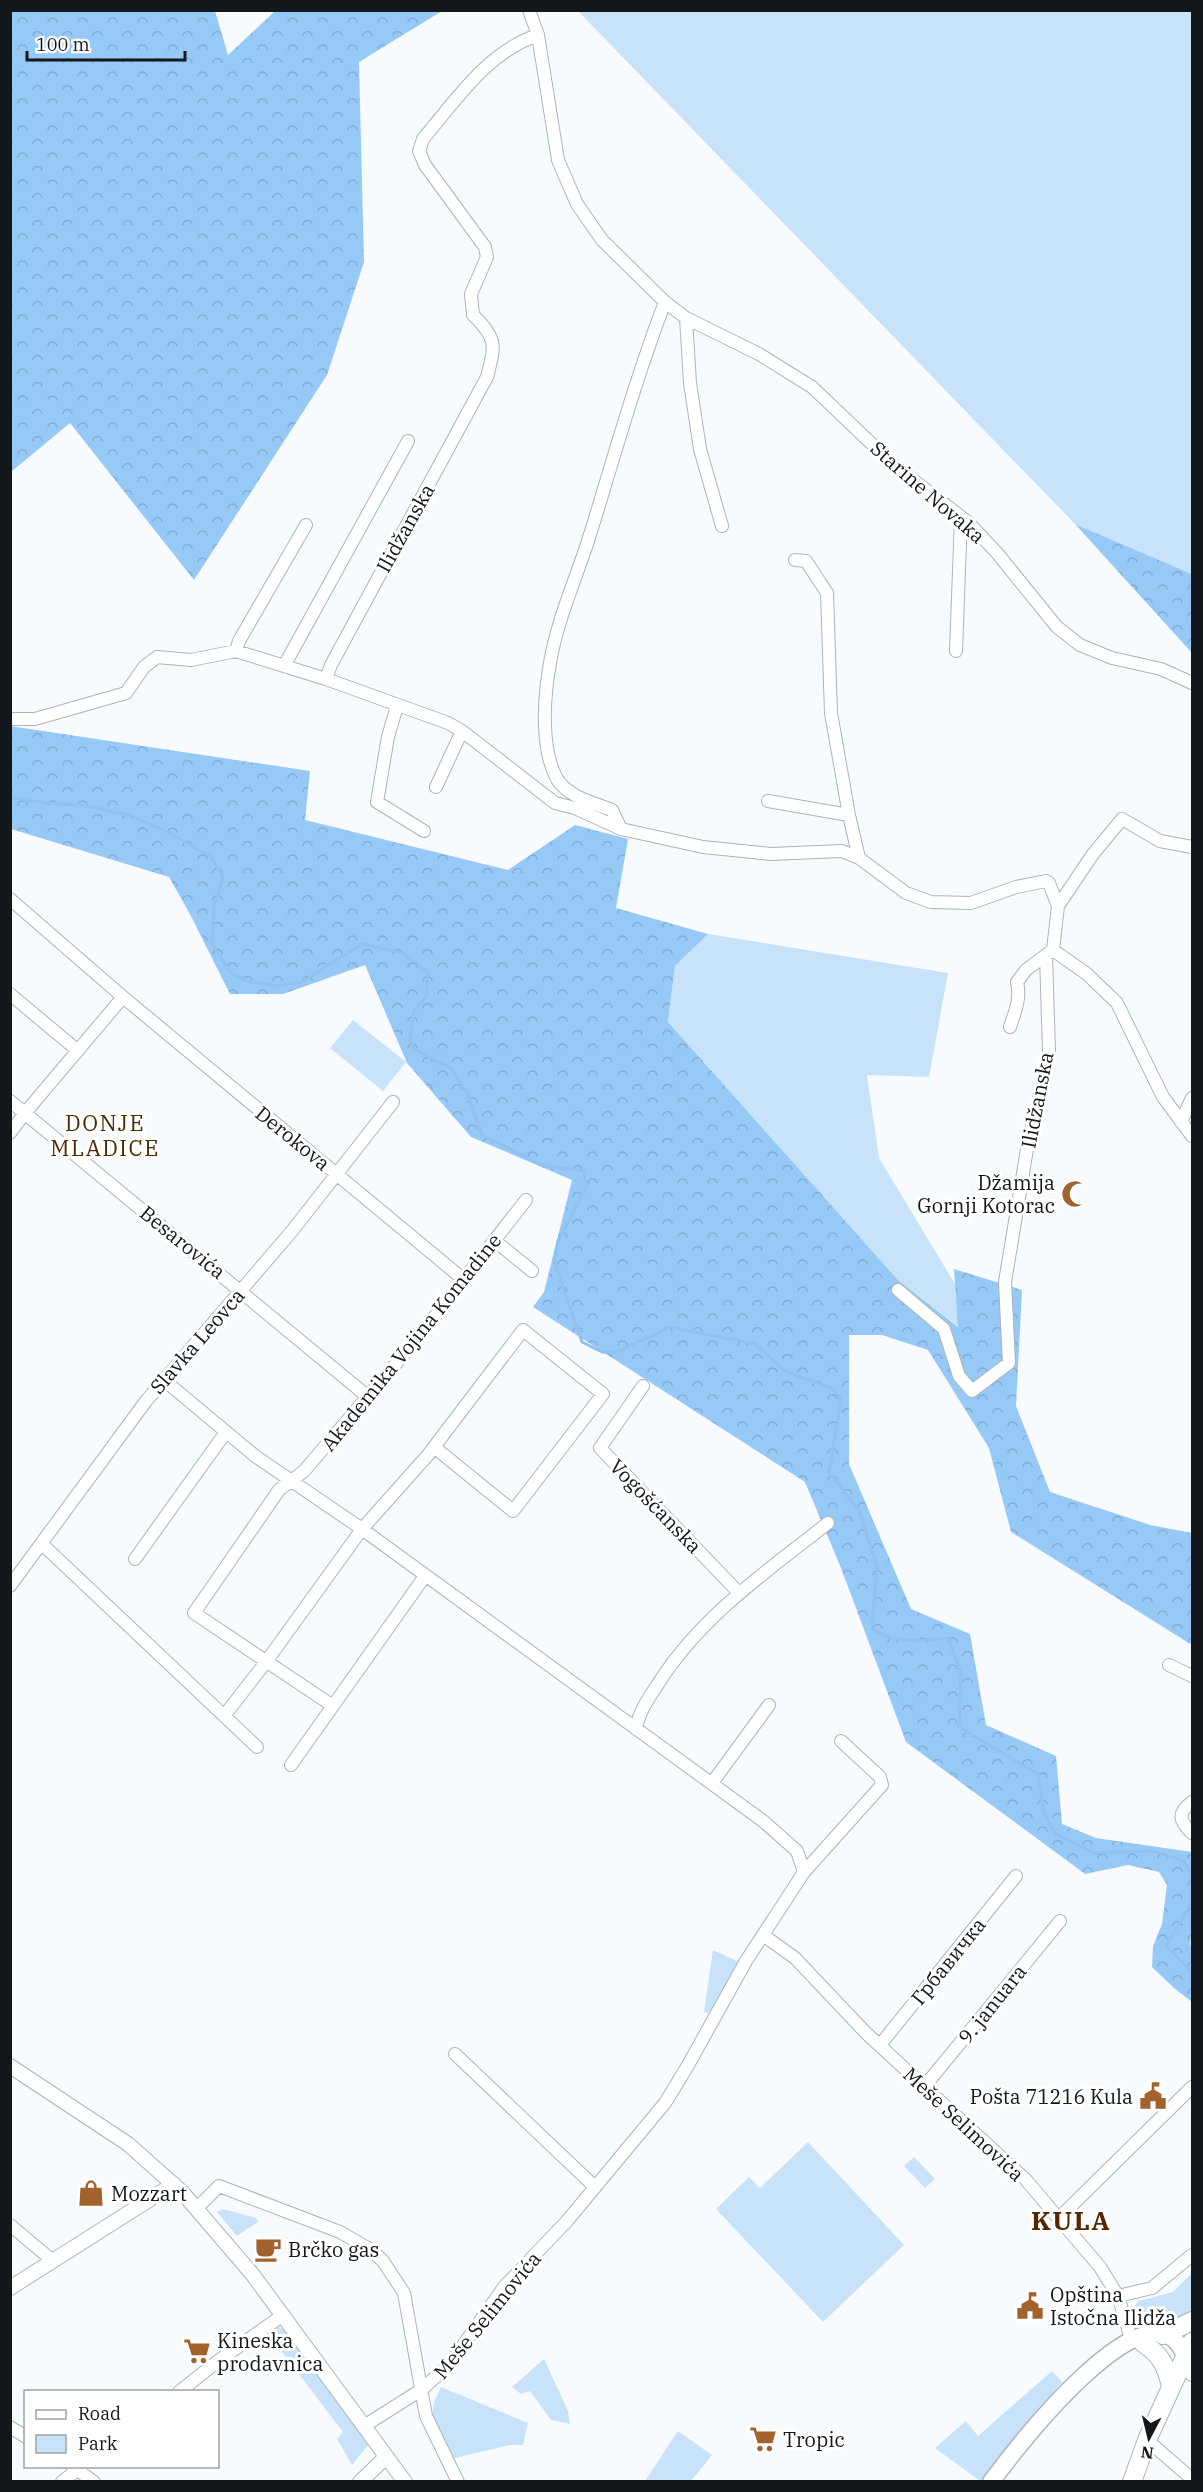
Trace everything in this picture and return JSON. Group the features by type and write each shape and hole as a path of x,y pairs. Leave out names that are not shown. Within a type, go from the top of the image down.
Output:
{"main road":[{"path":"1163,2335 1192,2321"},
{"path":"991,2481 1070,2388 1147,2334 1163,2335 1177,2341 1188,2359"},
{"path":"1137,2341 1188,2359"},
{"path":"1137,2341 1161,2358 1171,2386"},
{"path":"1132,2481 1146,2440 1171,2386 1188,2359"}],"street":[{"name":"Starine Novaka","path":"529,10 538,35 558,160 577,204 602,240 665,302 686,318 759,354 812,387 895,466 962,517 997,554 1057,627 1080,645 1112,658 1161,669 1192,683"},
{"name":"Ilidžanska","path":"326,679 373,584 487,377 494,341 473,315 471,294 487,257 485,247 425,165 419,151 423,139 477,74 518,42 538,35"},
{"path":"621,829 612,810 571,793 561,785 549,756 545,710 550,662 556,633 585,550 648,346 665,302"},
{"path":"686,318 690,383 700,449 722,526"},
{"name":"Ilidžanska","path":"284,666 408,441"},
{"path":"956,651 962,517"},
{"path":"236,651 239,641 306,525"},
{"path":"795,560 806,561 827,593 831,713 859,858"},
{"path":"10,719 35,719 126,693 144,667 157,657 191,660 236,651 326,679 462,731 555,803 576,808 621,829 704,848 771,854 842,851 859,858 906,893 932,902 971,903 1016,886 1042,881 1048,883 1058,906"},
{"path":"398,706 382,767 377,802 424,831"},
{"path":"436,787 462,731"},
{"path":"768,801 849,814"},
{"name":"Ilidžanska","path":"898,1290 944,1329 959,1376 972,1391 1010,1363 1005,1282 1028,1143 1049,1052 1049,952 1058,906 1093,854 1122,819 1160,841 1192,847"},
{"name":"Derokova","path":"10,899 123,997 463,1279"},
{"path":"1010,1027 1017,1006 1019,991 1017,982 1026,970 1049,952 1087,974 1117,1003 1163,1097 1192,1136"},
{"path":"10,994 77,1050"},
{"path":"10,1133 123,997"},
{"path":"1181,1122 1192,1098"},
{"name":"Besarovića","path":"10,1101 367,1396"},
{"name":"Slavka Leovca","path":"10,1586 146,1401 338,1174 393,1102"},
{"name":"Akademika Vojina Komadine","path":"333,1706 194,1613 279,1490 304,1471 418,1338 526,1200"},
{"path":"494,1240 532,1271"},
{"path":"224,1716 362,1529 434,1447 523,1330 603,1394 513,1511 434,1447"},
{"path":"164,1380 255,1456 362,1529 780,1834 797,1851 804,1872"},
{"name":"Vogošćanska","path":"643,1386 600,1448 739,1593"},
{"path":"135,1559 226,1432"},
{"path":"636,1730 642,1708 668,1668 714,1614 828,1523"},
{"path":"42,1544 256,1747"},
{"path":"291,1765 425,1576"},
{"path":"1169,1665 1192,1676"},
{"path":"712,1783 769,1705"},
{"name":"Meše Selimovića","path":"364,2426 422,2390 450,2364 504,2287 567,2221 671,2094 763,1935 804,1872 882,1785 880,1778 841,1741"},
{"path":"1192,1802 1184,1809 1182,1816 1183,1824 1192,1833"},
{"name":"Грбавичка","path":"880,2045 1016,1876"},
{"name":"9. januara","path":"924,2087 1060,1921"},
{"name":"Meše Selimovića","path":"763,1935 795,1958 880,2045 1026,2180 1100,2267 1118,2296 1137,2341"},
{"path":"455,2054 595,2187"},
{"path":"10,2066 128,2144 174,2184 197,2208 283,2315 405,2481"},
{"path":"1059,2218 1192,2086"},
{"path":"10,2288 174,2184"},
{"path":"197,2208 219,2186 340,2232 376,2254 392,2272 404,2293 426,2416 458,2481"},
{"path":"10,2225 53,2261"},
{"path":"1118,2296 1152,2288 1192,2255"},
{"path":"181,2390 283,2315"},
{"path":"10,2427 24,2436"},
{"path":"1146,2440 1192,2479"},
{"path":"360,2481 386,2457"},
{"path":"62,2481 77,2468 94,2481"}],"green space":[{"path":"11,10 215,11 228,55 275,11 442,11 359,62 364,262 327,375 194,580 70,423 11,472"},
{"path":"578,11 1192,11 1192,574 1075,524"},
{"path":"1075,524 1192,574 1192,653"},
{"path":"10,726 310,771 305,820 508,870 575,825 628,839 616,908 708,934 675,966 668,1022 898,1280 958,1327 954,1269 1022,1290 1016,1406 1050,1492 1150,1525 1192,1533 1192,1645 1011,1532 989,1448 928,1350 882,1335 849,1335 849,1464 911,1609 970,1634 986,1725 1056,1756 1062,1824 1096,1838 1192,1852 1190,1944 1192,1947 1192,2002 1152,1967 1153,1946 1162,1924 1167,1885 1159,1872 1128,1865 1085,1874 906,1742 841,1568 805,1482 533,1307 544,1292 572,1180 471,1137 407,1063 365,965 283,994 230,994 169,877 11,829"},
{"path":"708,934 948,973 929,1077 867,1075 879,1158 955,1284 959,1327 898,1280 668,1022 675,966"},
{"path":"353,1020 406,1062 383,1091 330,1048"},
{"path":"713,1950 739,1962 712,2011 708,2013 704,2012"},
{"path":"808,2142 904,2245 823,2322 716,2209 749,2177 760,2188"},
{"path":"914,2157 935,2179 925,2188 904,2166"},
{"path":"223,2209 256,2218 258,2222 237,2236 217,2212"},
{"path":"1192,2273 1192,2309 1188,2314 1165,2325 1149,2327 1135,2323 1134,2308 1138,2301 1173,2292"},
{"path":"279,2327 290,2334 364,2432 369,2444 352,2465 337,2439 343,2432 267,2332"},
{"path":"544,2359 568,2411 570,2424 551,2420 530,2391 521,2394 512,2387"},
{"path":"1052,2371 1062,2382 980,2481 935,2448 966,2421 978,2436"},
{"path":"441,2387 528,2423 523,2445 510,2445 451,2459 432,2414 434,2402"},
{"path":"678,2431 712,2455 691,2481 645,2481"}],"waterway":[{"path":"10,797 87,806 132,816 170,833 211,857 223,877 214,908 212,944 231,973 250,982 278,986 302,982 362,944 403,953 428,972 426,996 414,1011 410,1039 414,1049 452,1069 468,1095 482,1135 542,1165 583,1171 587,1186 558,1241 554,1261 582,1342 602,1352 614,1353 671,1327 755,1344 786,1372 832,1388 841,1400 829,1472 859,1511 877,1566 872,1629 899,1639 948,1638 961,1672 959,1727 1038,1774 1044,1814 1056,1834 1094,1853 1153,1851 1184,1861 1192,1875"},
{"path":"1192,1901 1166,1946 1192,1972"}],"place":[{"name":"Džamija Gornji Kotorac","path":"1075,1194"},
{"name":"Pošta 71216 Kula","path":"1153,2096"},
{"name":"Mozzart","path":"91,2193"},
{"name":"Brčko gas","path":"268,2249"},
{"name":"Opština Istočna Ilidža","path":"1030,2306"},
{"name":"Kineska prodavnica","path":"197,2351"},
{"name":"Tropic","path":"763,2439"}],"district":[{"name":"DONJE MLADICE","path":"105,1134"},
{"name":"KULA","path":"1071,2220"}]}
